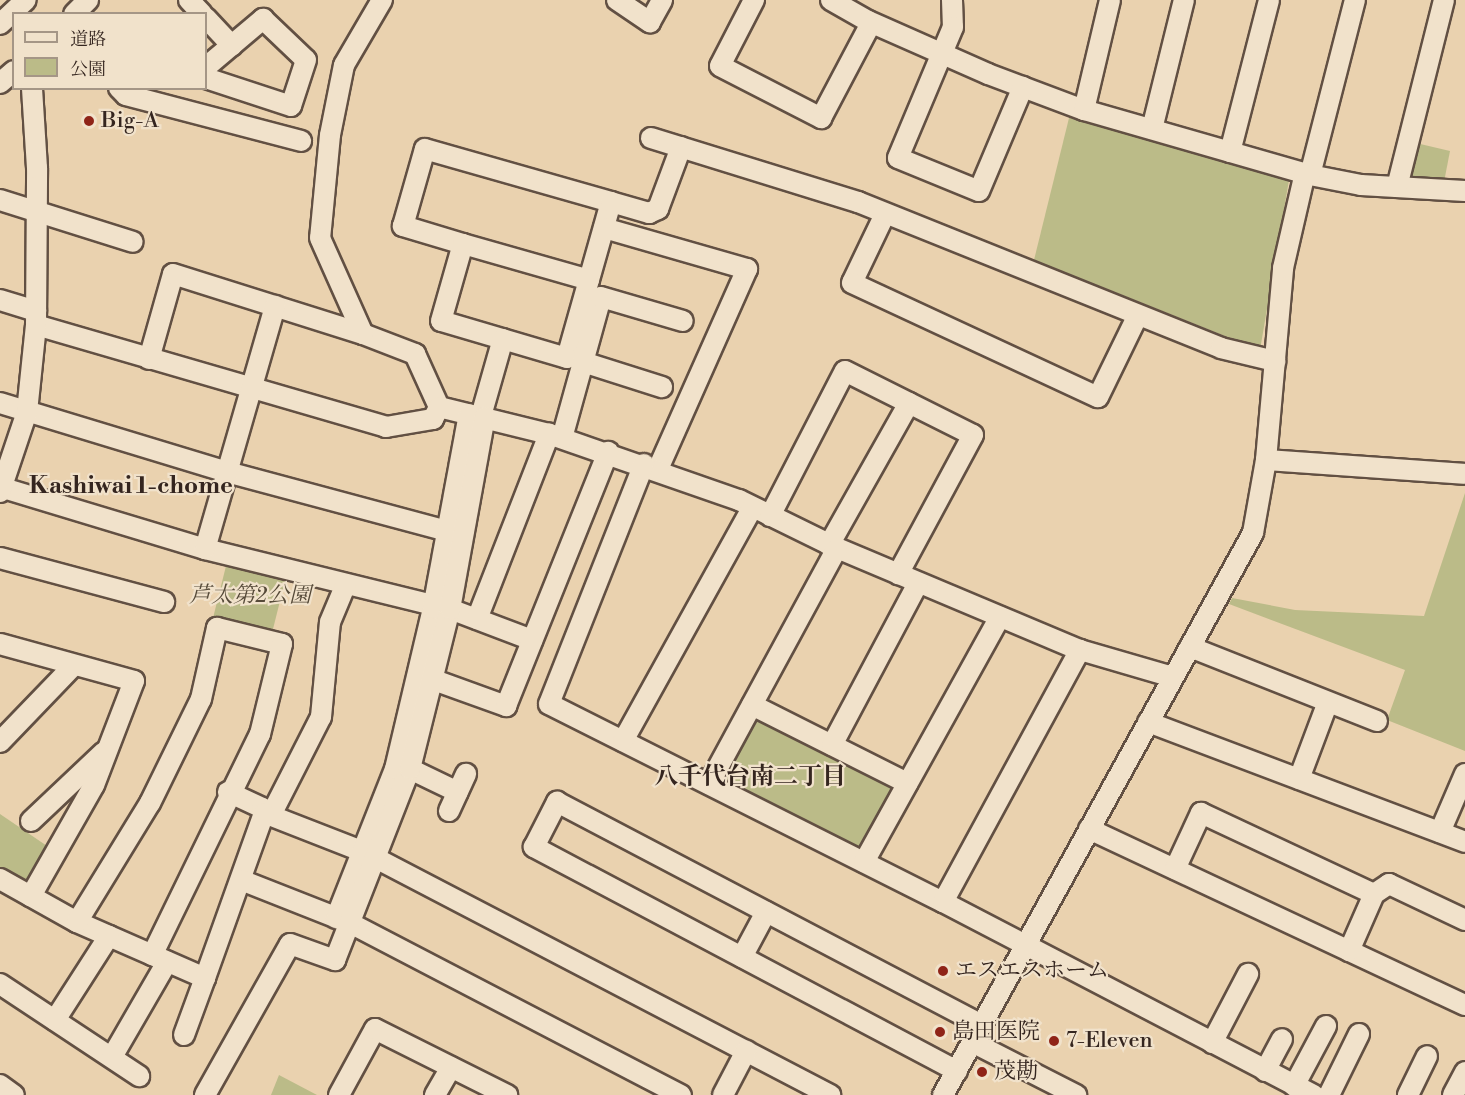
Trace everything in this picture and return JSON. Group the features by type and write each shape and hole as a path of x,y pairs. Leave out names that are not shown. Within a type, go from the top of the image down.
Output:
{"street":[{"path":"13,12 26,0"},
{"path":"76,12 88,0"},
{"path":"189,0 200,12"},
{"path":"363,334 320,238 330,135 344,64 382,0"},
{"path":"617,0 650,21 662,0"},
{"path":"754,0 720,66 821,118 871,22"},
{"path":"831,0 871,22 943,54 1084,110 1307,174 1361,185 1465,191"},
{"path":"952,0 955,21 898,158 979,191 1023,87"},
{"path":"1084,110 1110,0"},
{"path":"1152,129 1184,0"},
{"path":"1230,152 1269,0"},
{"path":"943,1095 1253,533 1266,460 1283,268 1355,0"},
{"path":"1398,187 1444,0"},
{"path":"0,24 12,13"},
{"path":"207,19 232,46"},
{"path":"207,66 262,19 306,60 291,106 207,78"},
{"path":"0,83 12,73"},
{"path":"32,90 37,213 36,318 27,412 1,489 205,549 442,609 477,619 532,640"},
{"path":"121,90 126,95 301,141"},
{"path":"651,138 885,214 1221,348 1275,361"},
{"path":"589,279 403,226 425,148 649,213 658,208 681,147"},
{"path":"0,200 133,242"},
{"path":"463,244 441,321 567,358 611,202"},
{"path":"885,214 852,283 1098,397 1138,315"},
{"path":"604,228 747,270 651,467 549,704 943,902 1300,1091 1326,1026"},
{"path":"149,359 173,274 363,334 415,354 439,407"},
{"path":"477,619 556,436 583,362 601,297 683,321"},
{"path":"0,300 36,318 149,359 386,427 433,419 439,407"},
{"path":"205,549 275,306"},
{"path":"204,1095 290,944 335,960 343,920 410,769 434,680 442,609 478,416 503,339"},
{"path":"583,362 662,387"},
{"path":"770,516 845,371 973,435 898,574"},
{"path":"0,403 227,472 456,534"},
{"path":"709,784 909,403"},
{"path":"439,407 556,436 651,467 752,508 833,547 1000,618 1080,650 1173,677"},
{"path":"434,680 506,706 608,452"},
{"path":"1266,460 1465,474"},
{"path":"623,741 752,508"},
{"path":"0,558 164,603"},
{"path":"832,745 918,583"},
{"path":"184,1035 268,814 321,717 330,622 346,584"},
{"path":"370,856 442,609"},
{"path":"864,862 1000,618"},
{"path":"77,922 150,803 201,699 217,628 282,644 260,734 228,792 160,958 112,1057"},
{"path":"0,644 134,681 94,785 31,896"},
{"path":"1190,647 1377,722"},
{"path":"943,902 1080,650"},
{"path":"0,742 74,664"},
{"path":"1299,779 1328,702"},
{"path":"752,705 907,783"},
{"path":"1148,722 1465,842"},
{"path":"31,821 108,748"},
{"path":"410,769 462,783 449,811"},
{"path":"1440,832 1465,774"},
{"path":"228,792 261,808 268,814 370,856 649,1003 830,1095"},
{"path":"957,1071 534,847 557,802 982,1025"},
{"path":"1175,869 1201,813 1374,894"},
{"path":"1089,829 1465,1005"},
{"path":"0,879 77,922 204,978"},
{"path":"241,880 343,920 578,1038 681,1095"},
{"path":"1349,951 1374,894 1389,884 1465,920"},
{"path":"742,957 766,912"},
{"path":"55,1020 110,936"},
{"path":"1212,1043 1248,974"},
{"path":"0,984 139,1076"},
{"path":"339,1095 375,1029 507,1095"},
{"path":"1329,1095 1359,1034"},
{"path":"1265,1071 1282,1039"},
{"path":"972,1042 1076,1095"},
{"path":"723,1095 746,1051"},
{"path":"1408,1095 1427,1056"},
{"path":"435,1095 451,1067"},
{"path":"1453,1095 1465,1072"},
{"path":"0,1086 14,1095"}],"green space":[{"path":"1070,114 1289,180 1260,350 1034,260"},
{"path":"1416,143 1450,151 1444,182 1415,182 1407,173"},
{"path":"1465,493 1465,751 1387,720 1405,670 1229,604 1232,598 1295,610 1424,616"},
{"name":"芦太第2公園","path":"228,558 287,573 272,633 213,618"},
{"path":"761,716 892,784 896,792 866,845 854,847 726,783 723,774 753,720"},
{"path":"0,814 50,848 31,880 18,883 0,872"},
{"path":"279,1075 317,1095 271,1095"}],"place":[{"name":"Big-A","path":"89,121"},
{"name":"エスエスホーム","path":"943,971"},
{"name":"島田医院","path":"940,1032"},
{"name":"7-Eleven","path":"1054,1041"},
{"name":"茂勘","path":"982,1072"}],"district":[{"name":"Kashiwai 1-chome","path":"131,487"},
{"name":"八千代台南二丁目","path":"750,778"}]}
